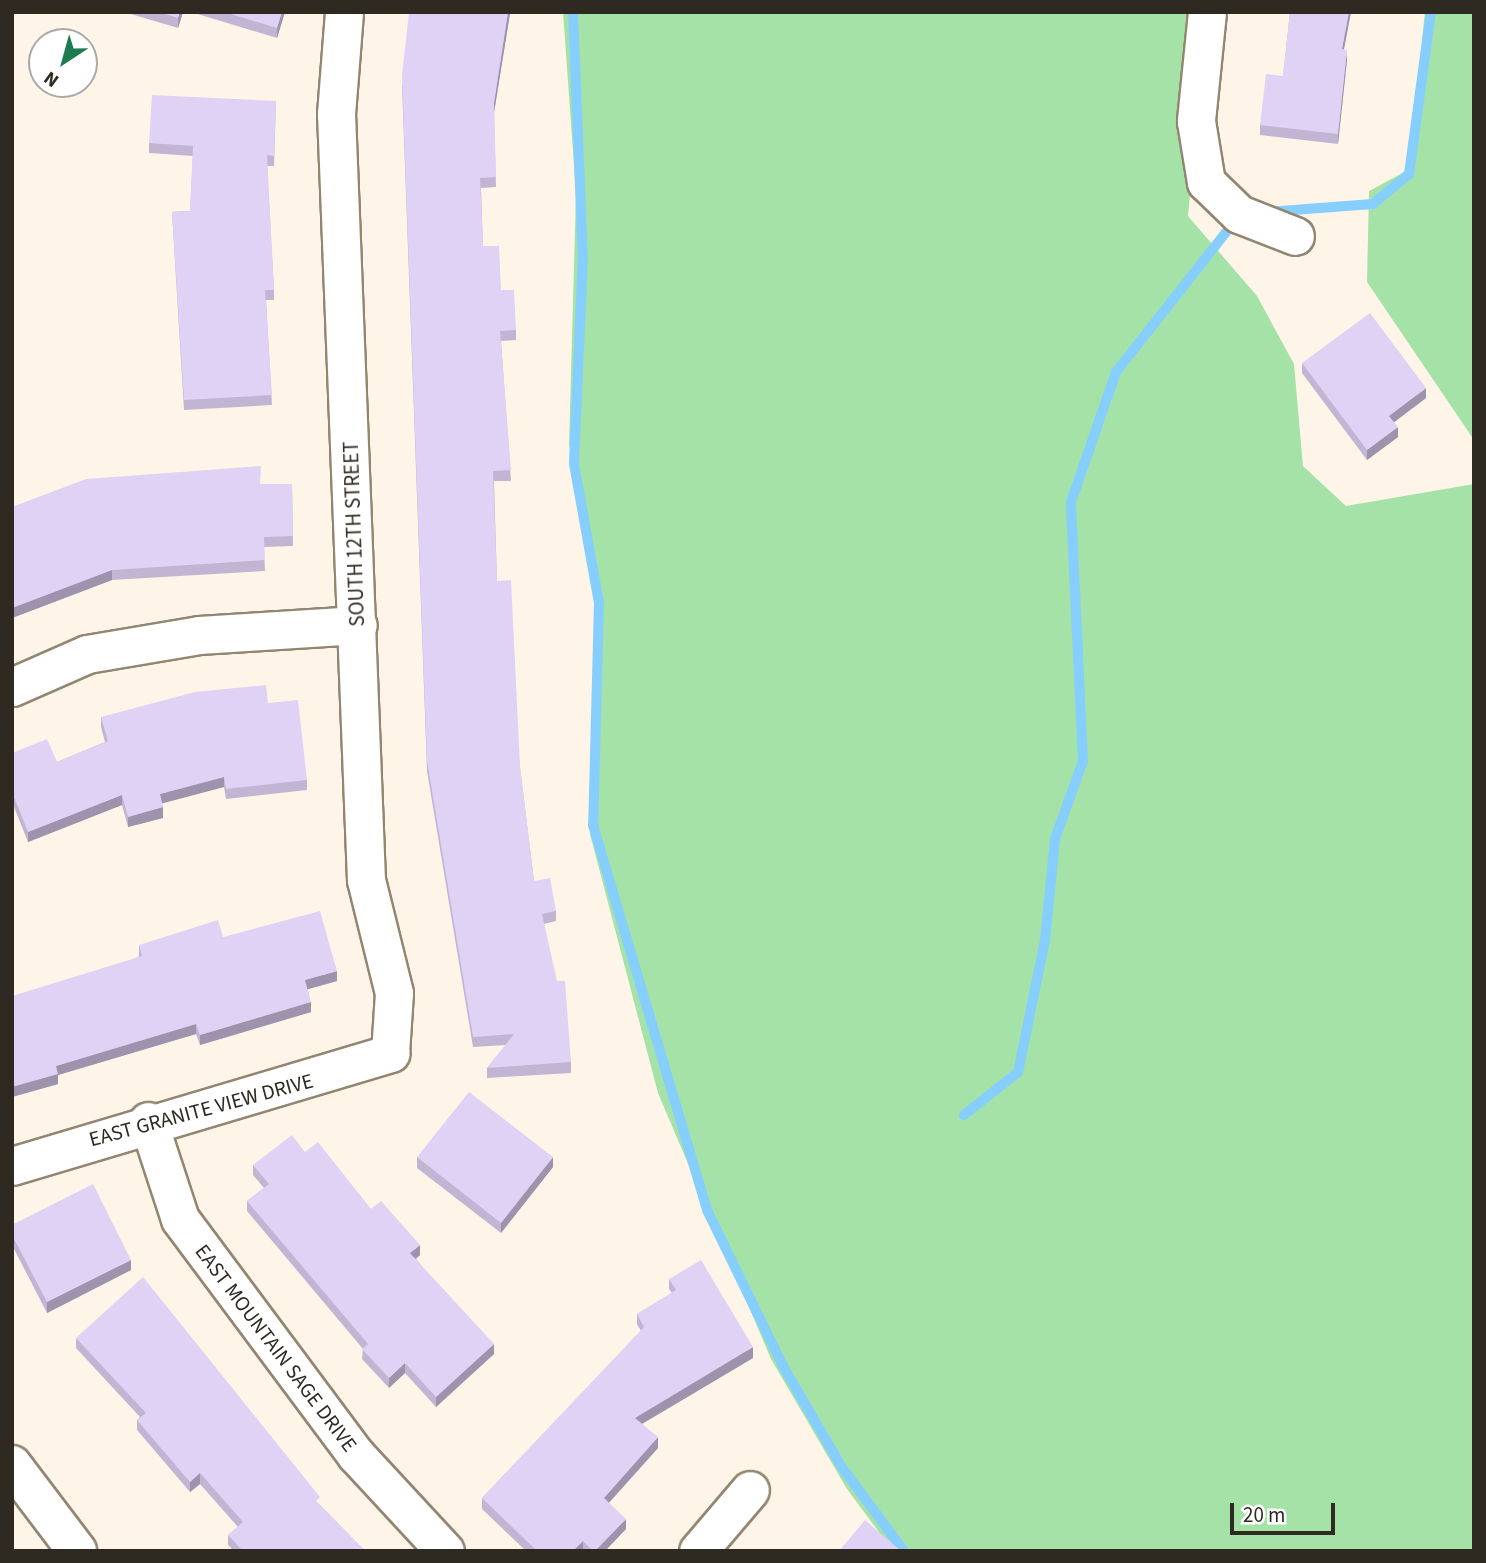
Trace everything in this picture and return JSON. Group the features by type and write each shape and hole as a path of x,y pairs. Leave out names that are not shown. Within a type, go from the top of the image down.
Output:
{"street":[{"name":"SOUTH 12TH STREET","path":"344,12 336,114 366,880 394,993 390,1053"},
{"path":"1207,12 1196,121 1206,182 1239,214 1295,236"},
{"path":"12,687 87,654 199,635 358,625"},
{"name":"EAST GRANITE VIEW DRIVE","path":"12,1166 148,1121 337,1073 390,1053"},
{"name":"EAST MOUNTAIN SAGE DRIVE","path":"148,1121 180,1219 356,1455 445,1551"},
{"path":"12,1465 77,1551"},
{"path":"698,1551 750,1490"}],"green space":[{"path":"563,12 1207,12 1188,216 1257,296 1294,364 1303,466 1346,506 1474,484 1474,1551 893,1551 847,1489 771,1359 658,1093 590,834 596,578 569,444 576,193"},
{"path":"1425,12 1474,12 1474,440 1367,282 1369,191 1408,170"}],"building":[{"path":"159,12 180,12 178,18"},
{"path":"224,12 282,12 277,28"},
{"path":"409,12 508,12 494,103 496,177 480,178 483,246 499,246 501,290 514,290 516,330 500,331 511,470 493,471 497,581 511,580 520,766 534,881 550,878 556,911 542,914 557,981 565,981 571,1062 487,1068 514,1034 473,1037 427,761 402,75"},
{"path":"1290,12 1349,12 1342,49 1347,50 1338,134 1260,125 1266,74 1283,76"},
{"path":"152,95 276,101 274,156 267,155 274,290 265,290 272,395 184,400 172,212 190,211 193,146 149,143"},
{"path":"1370,313 1426,388 1389,416 1398,427 1367,450 1302,363"},
{"path":"261,466 260,484 292,484 293,536 264,537 265,560 112,570 12,608 12,507 86,479"},
{"path":"266,685 268,703 298,700 307,780 226,789 224,777 160,794 163,807 128,817 122,795 28,832 12,792 12,753 47,739 57,762 108,741 101,717 195,692"},
{"path":"320,911 337,971 305,980 311,1002 200,1035 196,1024 56,1066 58,1074 12,1087 12,996 142,956 139,945 218,920 223,937"},
{"path":"469,1092 553,1157 501,1223 417,1157"},
{"path":"292,1135 305,1152 318,1142 371,1209 381,1201 420,1245 410,1253 494,1344 436,1397 405,1363 389,1378 362,1349 368,1344 247,1201 269,1184 253,1165"},
{"path":"93,1184 131,1260 47,1302 12,1235 12,1225"},
{"path":"701,1260 753,1347 635,1418 658,1437 604,1498 626,1519 595,1551 583,1541 573,1551 537,1551 482,1498 644,1327 637,1314 676,1290 669,1279"},
{"path":"143,1277 320,1497 316,1501 365,1551 243,1551 228,1535 243,1522 200,1473 190,1482 137,1420 146,1413 76,1338"},
{"path":"865,1520 901,1551 839,1551"}],"waterway":[{"path":"573,12 583,256 574,464 599,603 593,825 707,1210 783,1366 841,1466 904,1551"},
{"path":"1268,212 1373,204 1409,174 1431,12"},
{"path":"964,1115 1018,1072 1045,940 1055,839 1083,761 1071,502 1116,372 1237,218"}]}
